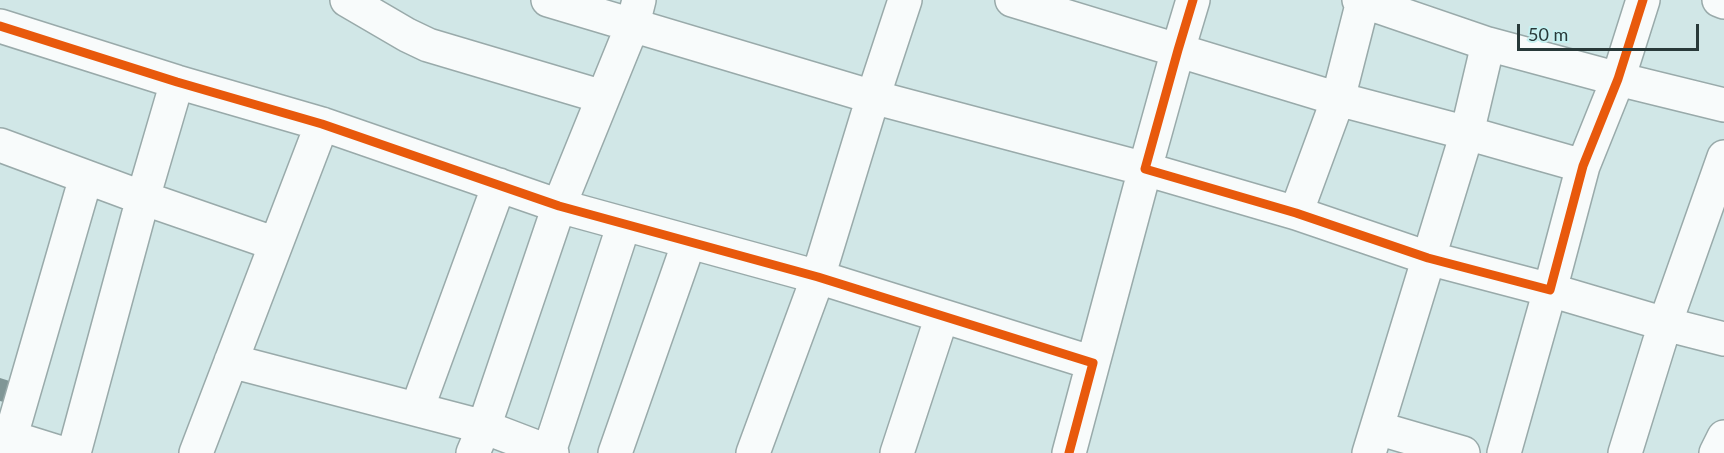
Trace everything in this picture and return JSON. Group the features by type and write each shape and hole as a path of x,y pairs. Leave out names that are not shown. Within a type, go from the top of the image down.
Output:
{"street":[{"path":"347,0 428,45 603,97"},
{"path":"548,0 636,12 873,97 1145,169 1296,213 1428,258 1724,339"},
{"path":"753,453 818,277 905,0"},
{"path":"1012,0 1338,99 1583,166"},
{"path":"1069,453 1193,0"},
{"path":"1504,453 1583,166 1618,79 1643,0"},
{"path":"1719,0 1724,2"},
{"path":"1296,213 1338,99 1361,1 1488,44 1724,105"},
{"path":"478,440 559,206 636,12"},
{"path":"0,26 177,82 322,124 559,206 818,277 1093,363"},
{"path":"1463,453 1373,441 1467,133 1488,44"},
{"path":"74,453 177,82"},
{"path":"196,453 322,124"},
{"path":"0,145 276,244"},
{"path":"1625,453 1665,324 1724,157"},
{"path":"62,453 5,441 86,177"},
{"path":"417,409 499,185"},
{"path":"231,361 417,409 478,440 551,453 624,224"},
{"path":"615,453 689,242"},
{"path":"897,453 942,316"},
{"path":"1716,453 1724,437"}],"building":[{"path":"0,378 16,383 10,404 0,401"}],"cycle path":[{"path":"1193,0 1145,169 1296,213 1428,258 1550,290 1583,166 1618,79 1643,0"},
{"path":"0,26 177,82 322,124 559,206 818,277 1093,363 1069,453"}]}
